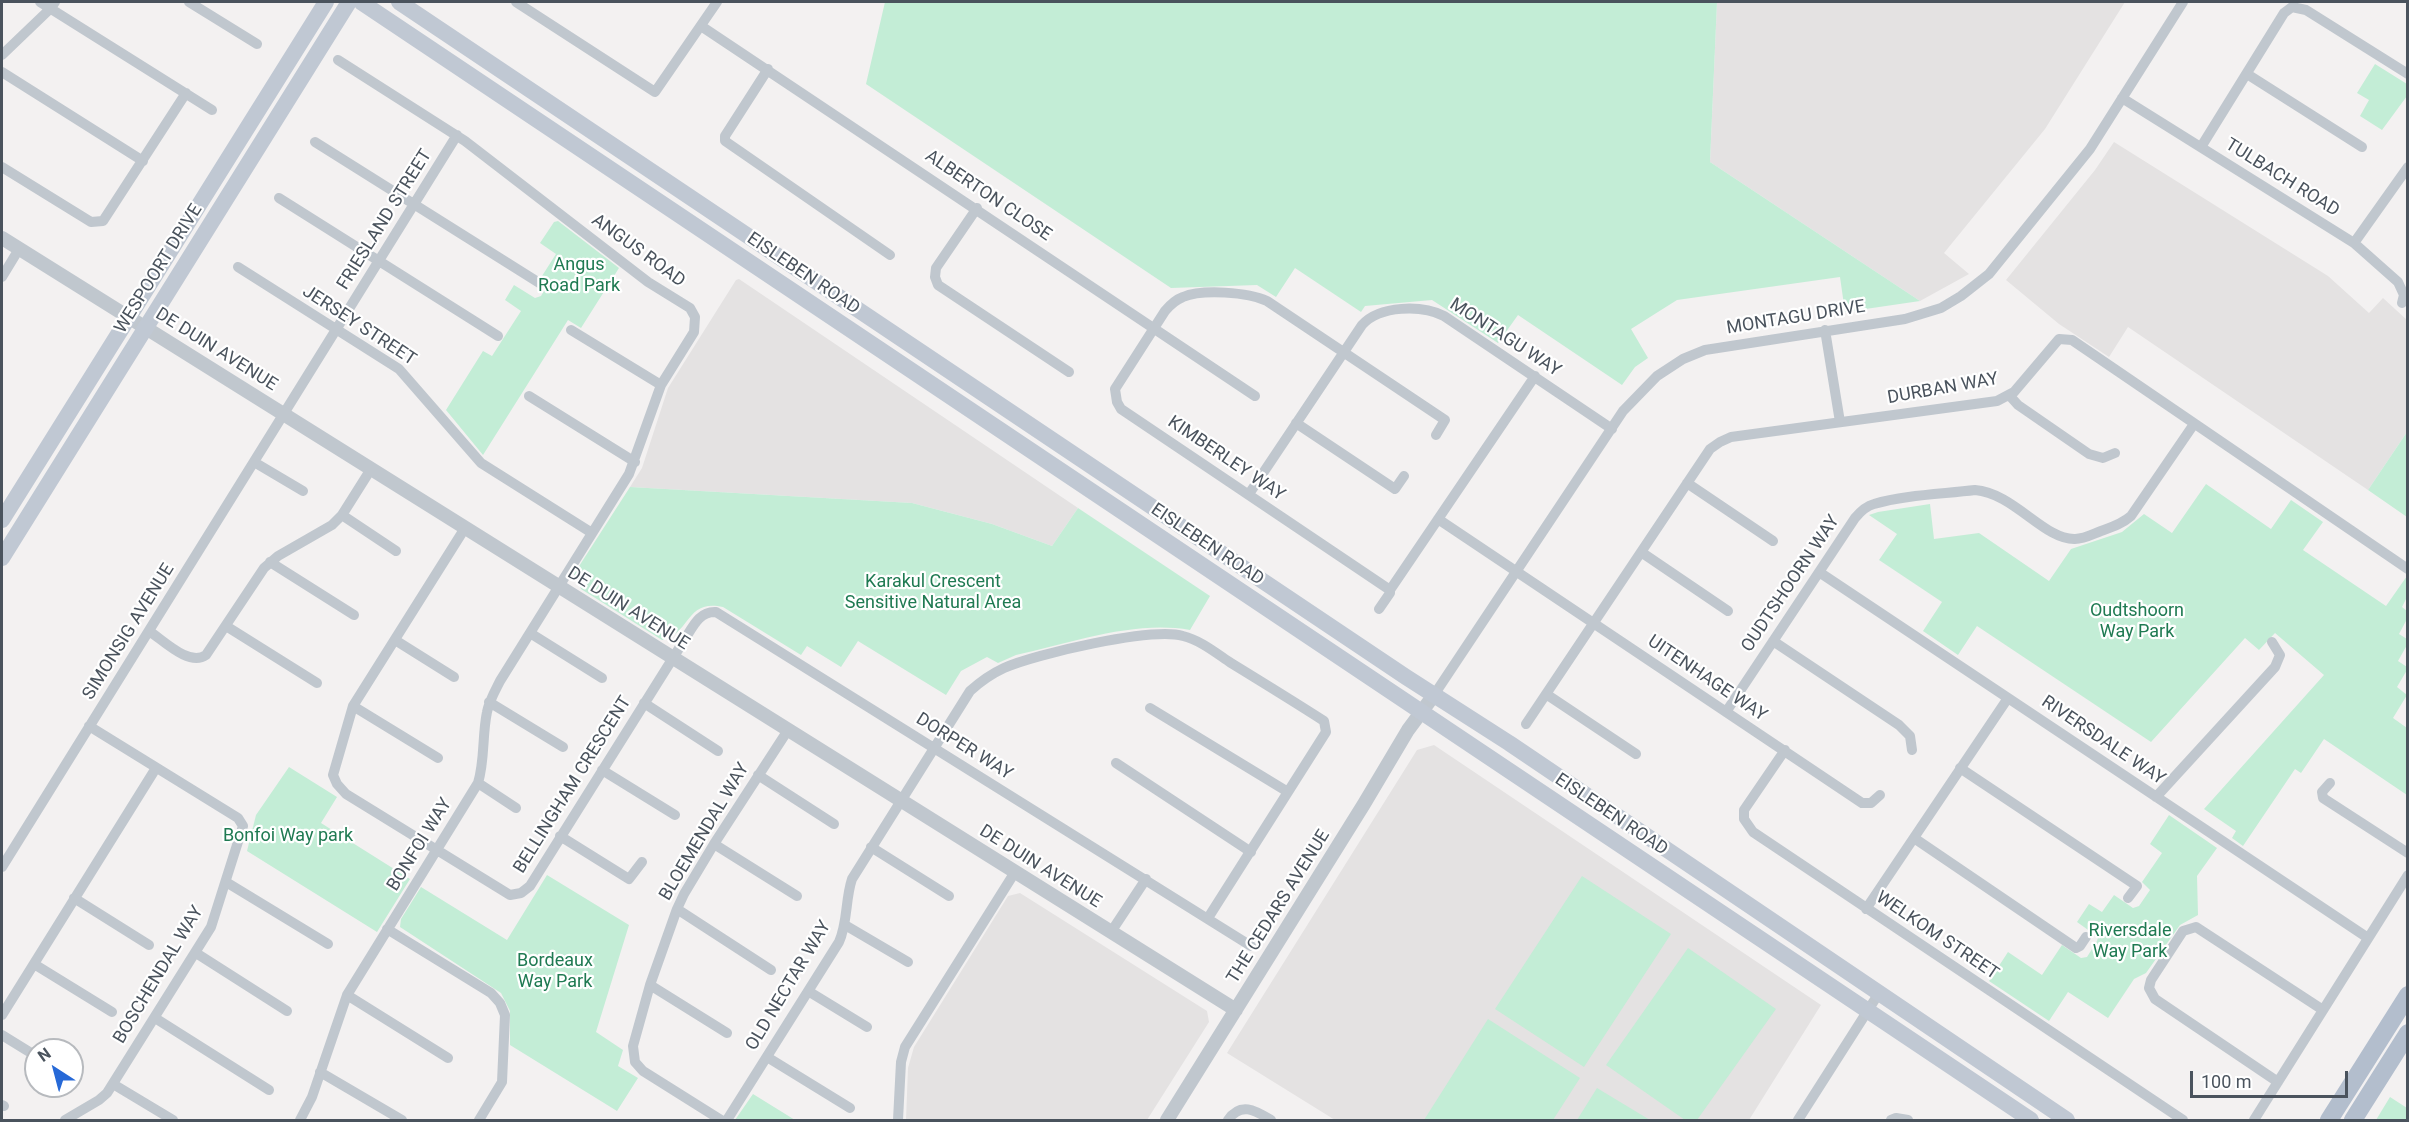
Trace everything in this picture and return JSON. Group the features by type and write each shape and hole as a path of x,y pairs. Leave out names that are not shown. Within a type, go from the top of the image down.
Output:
{"main road":[{"name":"WESPOORT DRIVE","path":"2,520 326,2"},
{"name":"WESPOORT DRIVE","path":"2,558 349,2"},
{"name":"EISLEBEN ROAD","path":"361,2 2031,1120"},
{"name":"EISLEBEN ROAD","path":"399,2 2067,1120"},
{"path":"2329,1120 2408,995"},
{"path":"2353,1120 2408,1034"}],"street":[{"path":"40,2 53,5 212,110"},
{"path":"189,2 257,44"},
{"path":"516,2 655,92 717,2"},
{"name":"MONTAGU DRIVE","path":"1434,695 1612,429 1632,400 1648,384 1669,368 1715,347 1921,315 1941,308 1976,285 1989,274 2090,149 2183,2"},
{"path":"2,55 53,5"},
{"path":"2201,147 2284,13 2292,7 2306,10 2408,74"},
{"name":"ALBERTON CLOSE","path":"701,26 977,208 1255,396"},
{"name":"ANGUS ROAD","path":"338,60 457,135 648,282 693,312 696,322 694,332 661,385 635,462 558,586"},
{"path":"768,69 724,136 726,144 890,255"},
{"path":"2,72 143,161"},
{"path":"2247,74 2362,147"},
{"path":"2,167 91,222 98,222 106,218 186,93"},
{"name":"TULBACH ROAD","path":"2122,98 2354,243 2398,282 2404,295 2402,303"},
{"name":"FRIESLAND STREET","path":"284,414 457,135"},
{"path":"315,142 541,284"},
{"path":"2354,243 2406,172"},
{"path":"279,198 498,336"},
{"path":"977,208 936,268 935,277 938,285 1069,372"},
{"name":"DE DUIN AVENUE","path":"2,238 1236,1010"},
{"path":"2,277 19,249"},
{"name":"JERSEY STREET","path":"238,267 405,373 481,463 592,533"},
{"path":"1154,327 1169,306 1181,297 1244,294 1266,301 1445,420 1436,435"},
{"name":"MONTAGU WAY","path":"1249,494 1362,325 1375,314 1388,311 1427,309 1444,316 1612,429"},
{"name":"KIMBERLEY WAY","path":"1154,327 1117,384 1115,395 1118,404 1390,590"},
{"path":"571,330 661,385"},
{"path":"1825,330 1840,422"},
{"name":"DURBAN WAY","path":"1526,724 1710,449 1725,439 1997,401 2009,395 2055,341 2064,338 2072,340 2408,569"},
{"path":"1379,609 1535,376"},
{"path":"2009,395 2018,405 2089,454 2103,458 2115,453"},
{"path":"529,396 635,462"},
{"name":"SIMONSIG AVENUE","path":"2,867 284,414"},
{"path":"1296,423 1395,489 1404,476"},
{"name":"OUDTSHOORN WAY","path":"1726,712 1855,518 1865,508 1874,504 1975,490 1993,493 2059,536 2073,539 2083,538 2123,522 2135,512 2194,424"},
{"path":"254,462 303,491"},
{"path":"149,631 188,657 196,659 206,655 270,561 332,525 342,515 371,469"},
{"path":"1687,483 1773,542"},
{"path":"342,515 396,551"},
{"name":"UITENHAGE WAY","path":"1438,519 1862,803 1871,802 1880,795"},
{"name":"BELLINGHAM CRESCENT","path":"465,528 353,706 333,775 346,794 510,895 521,893 530,886 673,658"},
{"path":"1641,552 1728,611"},
{"path":"270,561 354,615"},
{"name":"RIVERSDALE WAY","path":"1819,572 2368,938"},
{"name":"BONFOI WAY","path":"300,1120 312,1097 346,995 478,783 482,768 489,702 558,586"},
{"name":"DORPER WAY","path":"673,658 700,616 716,612 1251,946"},
{"path":"226,626 317,683"},
{"path":"530,633 602,678"},
{"name":"OLD NECTAR WAY","path":"727,1120 838,942 845,925 850,885 871,848 970,691 981,681 1003,668 1024,661 1147,634 1176,634 1201,644 1324,721 1327,727 1326,732 1288,792"},
{"path":"395,640 454,677"},
{"path":"1773,641 1899,725 1910,736 1912,750"},
{"path":"2156,797 2275,667 2280,655 2272,642"},
{"path":"1546,694 1636,754"},
{"name":"THE CEDARS AVENUE","path":"1167,1120 1408,730 1434,695"},
{"path":"1866,909 2008,698"},
{"path":"489,702 563,747"},
{"path":"644,703 718,751"},
{"path":"353,706 438,758"},
{"path":"1150,708 1288,792 1208,918"},
{"name":"BOSCHENDAL WAY","path":"65,1120 99,1100 113,1084 196,953 211,927 243,826 241,820 89,726"},
{"name":"BLOEMENDAL WAY","path":"721,1120 643,1071 635,1062 633,1046 650,985 684,894 788,730"},
{"name":"WELKOM STREET","path":"1785,750 1744,810 1746,822 1753,832 2183,1120"},
{"path":"1116,763 1251,852"},
{"path":"2,1015 156,768"},
{"path":"1960,768 2137,886 2128,898"},
{"path":"602,770 675,815"},
{"path":"758,775 834,824"},
{"path":"478,783 516,808"},
{"path":"2330,783 2322,792 2323,798 2408,853"},
{"path":"560,836 629,879 642,862"},
{"path":"1914,838 2076,948 2086,937"},
{"path":"714,844 797,897"},
{"path":"871,848 949,896"},
{"path":"898,1120 901,1062 905,1047 1015,872"},
{"path":"2254,1120 2408,875"},
{"path":"1111,932 1146,879"},
{"path":"226,882 328,944"},
{"path":"74,898 149,945"},
{"path":"677,909 771,970"},
{"path":"845,925 908,962"},
{"path":"2278,1082 2155,999 2149,988 2151,980 2183,931 2196,927 2323,1010"},
{"path":"387,928 490,993 505,1014 502,1082 479,1120"},
{"path":"196,953 287,1011"},
{"path":"33,964 112,1012"},
{"path":"650,985 727,1033"},
{"path":"808,991 867,1027"},
{"path":"1798,1120 1879,993"},
{"path":"346,995 448,1058"},
{"path":"155,1018 269,1090"},
{"path":"2,1035 24,1049"},
{"path":"767,1057 849,1108"},
{"path":"320,1072 402,1120"},
{"path":"113,1084 172,1120"},
{"path":"1228,1120 1241,1108 1252,1109 1271,1120"},
{"path":"1891,1120 1896,1118 1908,1120"}],"shaded area":[{"path":"1717,2 2125,2 2045,129 1944,253 1969,274 1920,301 1710,162"},
{"path":"2114,142 2328,276 2369,313 2383,298 2407,320 2407,432 2368,490 2128,327 2109,357 2059,324 2006,280 2095,170"},
{"path":"739,279 1078,508 1052,546 992,524 912,503 630,487 642,468 668,388 736,280"},
{"path":"1434,745 1821,1005 1749,1120 1335,1120 1227,1053 1417,750"},
{"path":"1020,893 1207,1011 1209,1022 1147,1120 906,1120 908,1068 914,1047 1008,896"}],"green space":[{"path":"885,2 1717,2 1710,162 1920,301 1845,312 1840,277 1677,300 1631,329 1648,358 1635,367 1622,385 1518,315 1498,343 1432,300 1365,306 1361,312 1295,268 1276,297 1257,285 1171,288 866,84"},
{"path":"2375,64 2407,84 2407,96 2382,130 2360,116 2369,100 2357,93"},
{"name":"Angus Road Park","path":"558,221 619,268 581,328 568,320 483,455 446,410 483,351 492,356 521,311 505,300 514,285 535,298 541,296 548,284 542,276 556,254 540,243 554,222"},
{"path":"2407,432 2407,517 2368,490"},
{"name":"Oudtshoorn Way Park","path":"2206,484 2271,529 2291,500 2323,522 2303,550 2386,606 2407,576 2407,597 2402,607 2407,611 2407,619 2399,634 2407,639 2407,645 2398,661 2407,667 2407,670 2397,687 2407,695 2393,718 2407,728 2407,795 2324,739 2301,773 2295,769 2243,846 2232,838 2236,831 2204,809 2324,675 2275,633 2259,650 2245,638 2151,742 1977,626 1958,655 1923,631 1942,602 1879,560 1897,534 1869,515 1930,504 1934,539 1979,533 2049,581 2071,549 2122,532 2144,514 2172,533"},
{"name":"Karakul Crescent Sensitive Natural Area","path":"630,487 912,503 992,524 1052,546 1078,508 1210,596 1190,630 1147,628 1125,630 1016,655 998,663 987,657 961,671 946,695 858,641 841,667 807,646 801,655 723,607 711,606 695,612 671,637 662,640 581,589 574,574"},
{"name":"Bonfoi Way park","path":"289,767 337,797 321,823 410,879 377,932 247,851 256,815"},
{"name":"Riversdale Way Park","path":"2169,815 2217,848 2197,876 2198,915 2180,925 2146,973 2134,979 2108,1018 2068,992 2049,1021 1989,981 2008,952 2042,975 2062,945 2081,958 2087,957 2098,937 2077,922 2089,904 2102,912 2114,895 2133,908 2139,906 2150,890 2142,882 2162,853 2150,844"},
{"name":"Bordeaux Way Park","path":"547,875 629,925 596,1032 623,1050 618,1066 638,1078 617,1111 510,1045 510,1011 501,993 400,927 401,919 421,887 507,940"},
{"path":"1582,876 1671,934 1584,1067 1495,1009"},
{"path":"1688,948 1776,1009 1697,1120 1685,1120 1606,1065"},
{"path":"1488,1019 1580,1078 1553,1120 1424,1120"},
{"path":"1597,1088 1650,1120 1577,1120"},
{"path":"753,1094 795,1120 735,1120"},
{"path":"2390,1097 2407,1108 2407,1120 2376,1120"}]}
